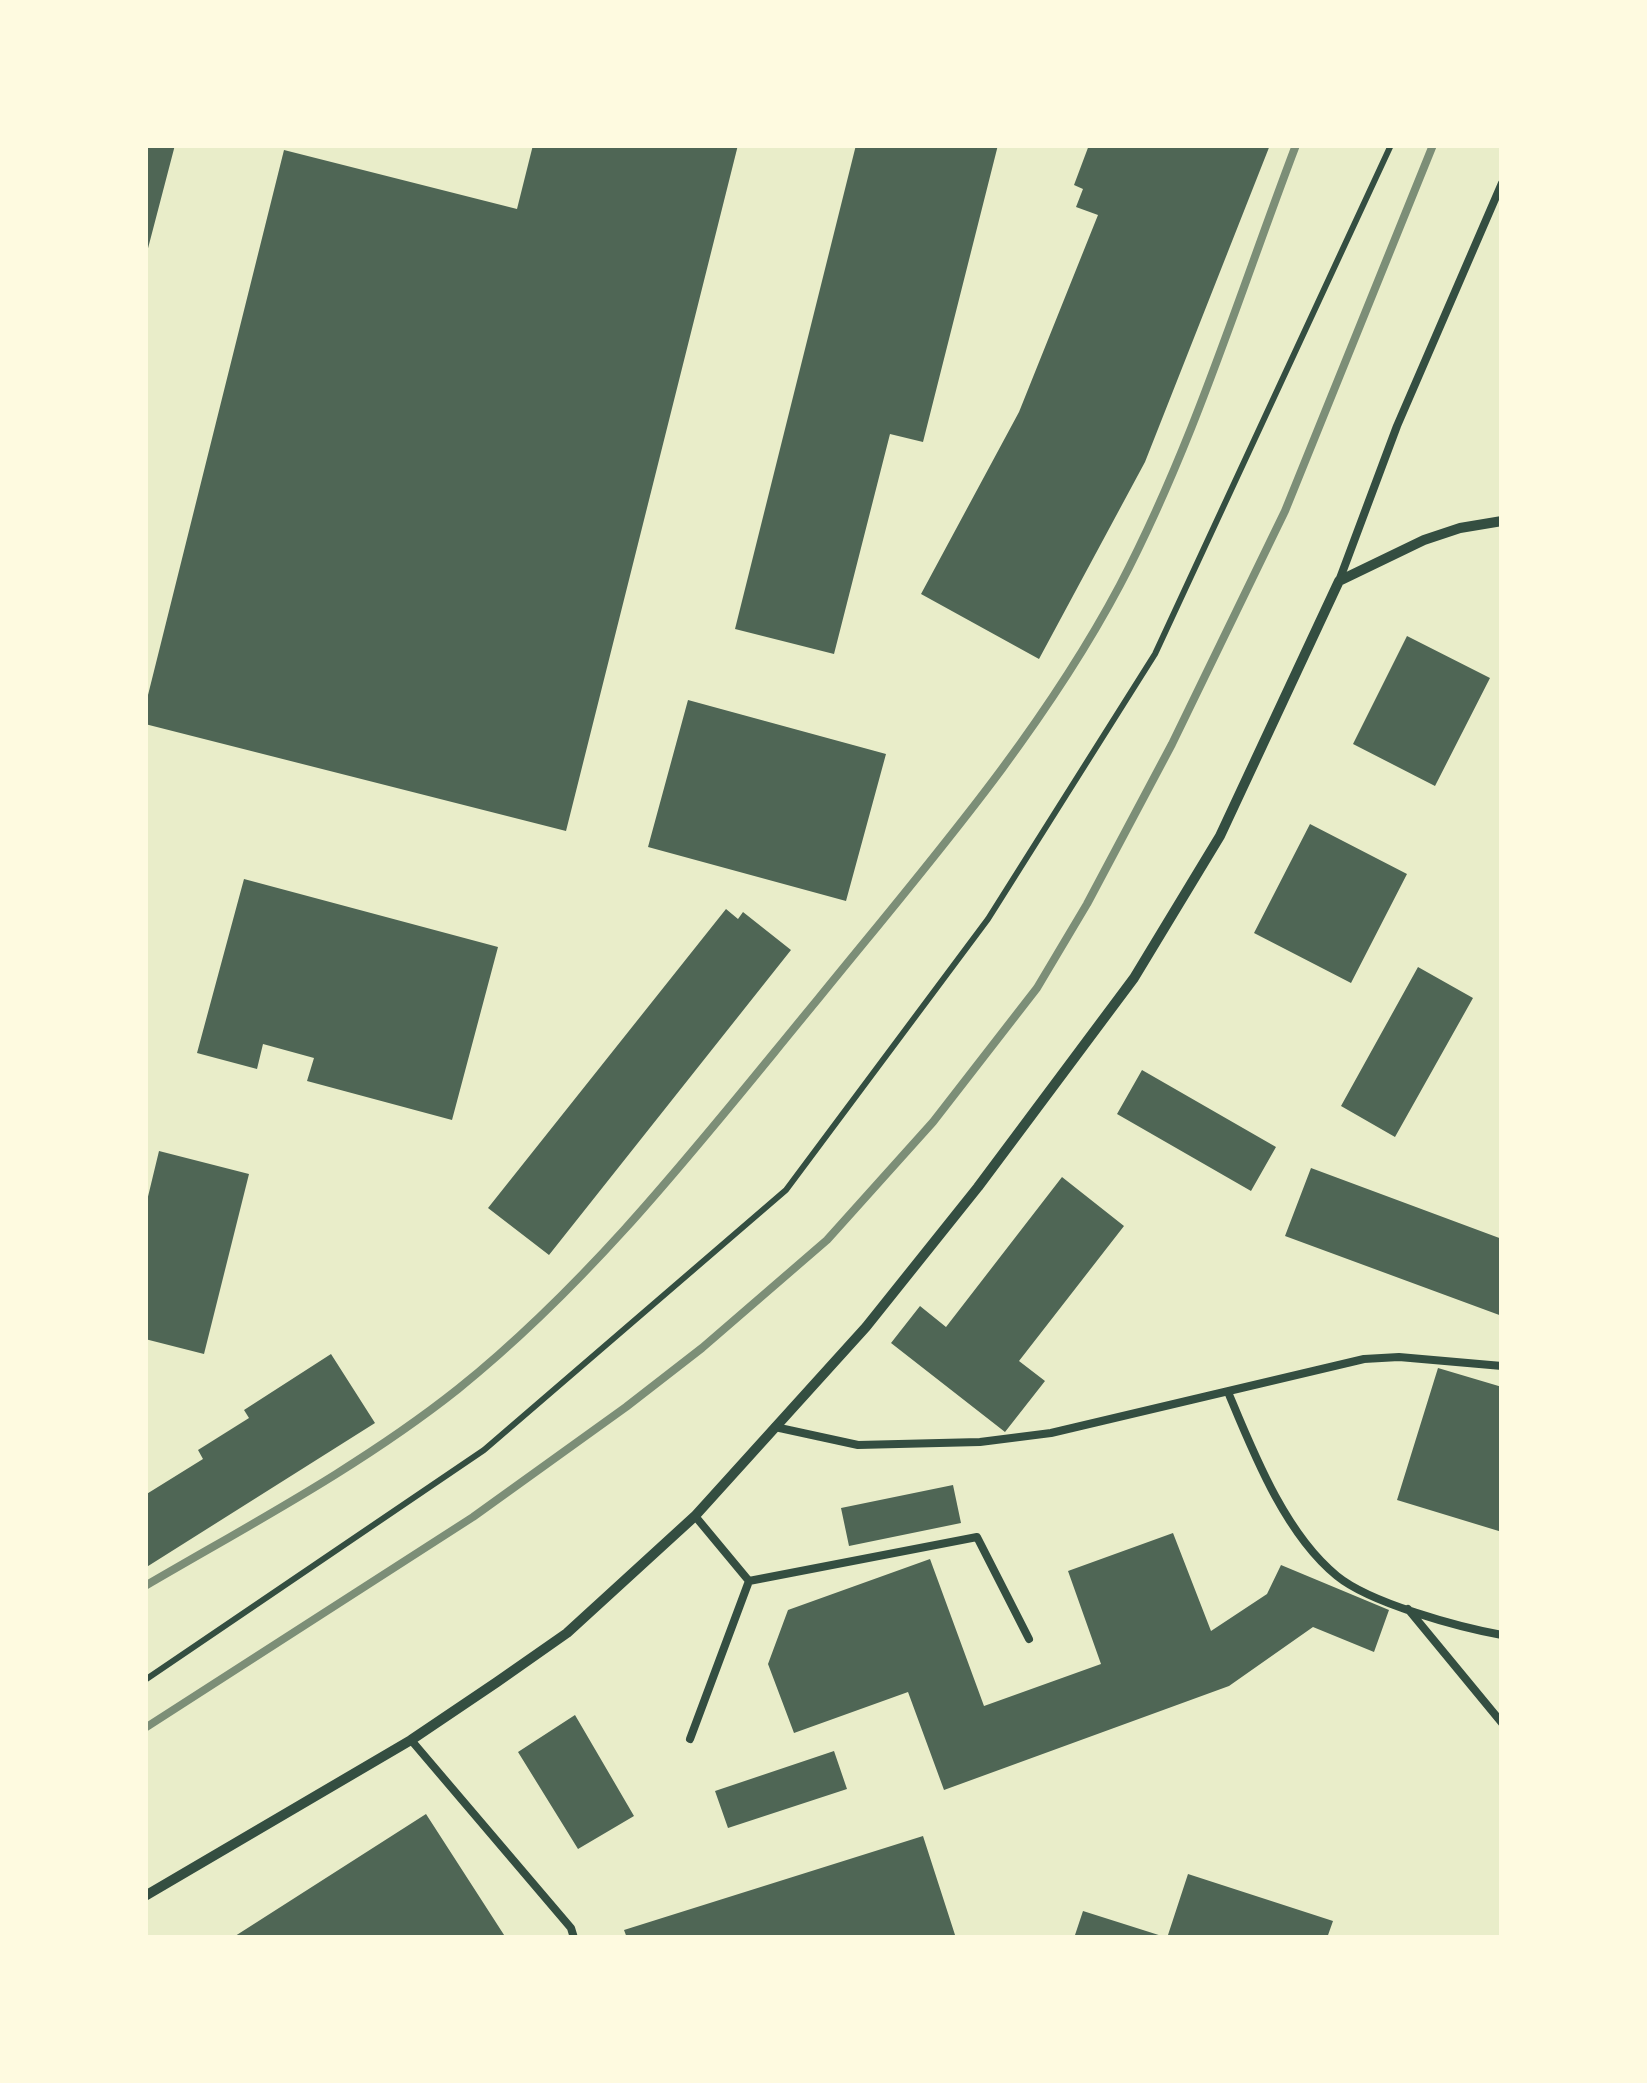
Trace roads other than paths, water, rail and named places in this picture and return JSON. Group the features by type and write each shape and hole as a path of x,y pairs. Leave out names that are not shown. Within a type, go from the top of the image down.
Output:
{"street":[{"path":"145,1896 411,1740 567,1633 695,1516 910,1273 1134,978 1220,836 1338,581 1424,540 1460,528 1502,521"}],"lane":[{"path":"1338,581 1397,426 1502,183"},
{"path":"776,1427 858,1445 980,1442 1050,1433 1364,1359 1399,1357 1502,1366"},
{"path":"1228,1392 1275,1494 1326,1567 1351,1585 1408,1610 1502,1635"},
{"path":"695,1516 749,1581"},
{"path":"749,1581 977,1537 1029,1639"},
{"path":"690,1739 749,1581"},
{"path":"1408,1610 1502,1724"},
{"path":"411,1740 529,1876 571,1928 574,1938"}],"railway":[{"path":"145,1586 383,1444 509,1346 648,1203 939,850 1018,748 1120,585 1193,423 1296,145"},
{"path":"145,1728 473,1517 626,1407 702,1348 827,1240 933,1122 1037,988 1087,904 1172,744 1285,511 1433,145"}]}
